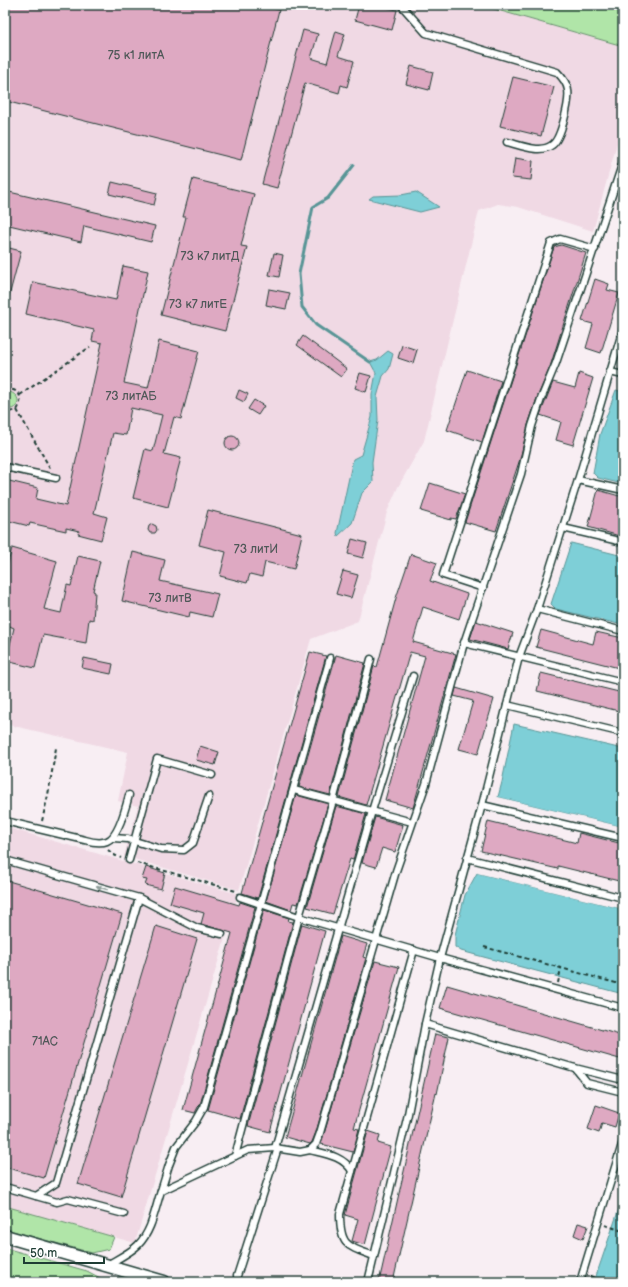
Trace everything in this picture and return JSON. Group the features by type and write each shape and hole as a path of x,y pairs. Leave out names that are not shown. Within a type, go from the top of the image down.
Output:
{"street":[{"path":"5,1236 164,1282"}],"lane":[{"path":"401,5 426,33 557,72 564,79 568,89 569,99 559,135 553,145 543,148 531,148 507,142"},
{"path":"310,1150 316,1144 320,1133 396,871 426,784 464,643 521,474 532,426 541,399 556,363 623,162"},
{"path":"483,588 443,575 551,243 560,239 595,249"},
{"path":"368,1282 408,1114 425,1024 440,958 482,805 519,657 537,609 563,528 623,330"},
{"path":"610,372 623,375"},
{"path":"5,467 56,478"},
{"path":"578,480 623,490"},
{"path":"563,528 623,542"},
{"path":"537,609 623,631"},
{"path":"464,643 623,682"},
{"path":"107,1265 139,1244 149,1229 168,1165 176,1147 196,1121 204,1107 330,658"},
{"path":"235,1156 371,659"},
{"path":"237,1276 276,1148 338,928 413,676"},
{"path":"507,705 623,733"},
{"path":"129,860 158,759 212,775"},
{"path":"294,790 412,822"},
{"path":"113,838 129,795"},
{"path":"5,821 97,843 106,842 113,838 134,841 161,849 184,850 193,843 209,796"},
{"path":"482,805 623,838"},
{"path":"467,858 623,898"},
{"path":"5,860 139,898 197,928 222,934"},
{"path":"240,897 300,917 440,958 623,1008"},
{"path":"36,1196 56,1183 139,898"},
{"path":"374,1256 353,1248 345,1241 340,1230 340,1214 414,950"},
{"path":"425,1024 575,1068 623,1080"},
{"path":"575,1068 587,1083 623,1092"},
{"path":"580,1282 623,1141"},
{"path":"161,1191 248,1150 276,1148 300,1152 310,1150 330,1154 342,1160 352,1171"},
{"path":"5,1187 57,1202 68,1199 124,1214"}],"path":[{"path":"20,395 90,347"},
{"path":"5,390 11,389 16,391 20,395 21,403 17,410 9,412 5,411"},
{"path":"17,410 56,478"},
{"path":"40,829 45,815 56,748"},
{"path":"110,851 114,855 129,860 238,892 240,897"},
{"path":"484,947 623,985"},
{"path":"556,988 562,968"},
{"path":"598,1223 623,1232"},
{"path":"583,1274 608,1282"}],"shaded area":[{"path":"5,5 480,5 623,46 623,121 593,231 518,207 498,204 479,211 424,441 398,487 387,512 358,621 311,639 239,890 124,856 138,806 118,801 128,752 5,724"},
{"path":"5,827 238,894 135,1243 5,1206"}],"green space":[{"path":"480,5 623,5 623,46"},
{"path":"10,392 17,397 18,404 10,409 5,408 5,393"},
{"path":"5,1206 114,1237 109,1249 92,1253 5,1229"},
{"path":"5,1248 87,1271 108,1282 5,1282"}],"water":[{"path":"416,192 439,207 420,212 369,199 373,196 401,195"},
{"path":"388,351 393,354 389,369 383,376 377,397 378,420 372,462 373,482 362,493 352,523 338,536 337,533 353,459 361,455 372,417 372,394 376,373 370,362 377,360"},
{"path":"616,390 623,392 623,484 598,478 593,473 600,434"},
{"path":"571,543 623,556 623,625 556,609 551,604"},
{"path":"514,724 623,749 623,827 498,797"},
{"path":"477,873 623,909 623,994 461,951 455,947 455,935 465,895"},
{"path":"623,1197 623,1282 594,1282"}],"pier":[{"path":"498,797 623,827 623,829 497,799"},
{"path":"478,871 623,907 623,909 477,873"}],"building":[{"path":"5,5 259,5 279,10 241,160 5,101"},
{"path":"359,5 377,5 397,10 392,30 355,20"},
{"path":"303,30 318,34 311,58 327,63 336,31 345,34 338,56 354,61 347,87 341,85 339,93 305,83 277,188 262,184"},
{"path":"411,66 433,72 429,90 406,84"},
{"path":"513,77 554,87 541,136 500,126"},
{"path":"515,158 533,161 531,180 512,178"},
{"path":"193,179 254,194 241,246 247,247 225,331 161,315 186,217 183,217"},
{"path":"112,182 157,193 154,205 109,194"},
{"path":"5,191 155,226 151,242 84,226 81,242 5,224"},
{"path":"561,245 586,253 550,367 528,425 520,459 496,531 465,522 554,247"},
{"path":"5,247 21,251 8,300 5,300"},
{"path":"274,253 283,255 279,277 269,275"},
{"path":"123,266 148,271 124,383 148,388 159,341 199,351 181,419 174,417 164,454 181,458 168,507 133,498 145,449 153,451 162,415 131,408 126,435 113,433 94,513 107,517 101,540 78,534 79,531 66,528 66,531 30,523 29,526 5,520 5,480 38,488 36,499 66,506 102,343 92,341 94,330 26,314 33,282 116,300"},
{"path":"595,279 609,284 607,290 619,293 601,353 586,348 593,324 582,321"},
{"path":"269,289 290,293 286,309 266,305"},
{"path":"303,336 347,369 341,377 297,345"},
{"path":"402,345 417,350 413,363 398,358"},
{"path":"467,370 501,381 482,442 447,430"},
{"path":"360,373 371,376 366,392 355,388"},
{"path":"579,373 593,378 573,445 556,440 561,422 540,415 553,382 575,388"},
{"path":"239,390 248,394 244,402 236,398"},
{"path":"254,400 264,406 258,415 248,409"},
{"path":"229,436 235,436 239,440 239,446 235,450 229,450 225,446 225,440"},
{"path":"430,483 465,494 456,519 451,518 451,520 421,511"},
{"path":"598,490 623,497 623,537 588,527"},
{"path":"208,510 302,534 294,569 265,562 262,577 250,574 247,583 220,576 226,552 199,545"},
{"path":"152,524 156,526 157,530 155,533 150,533 148,530 149,526"},
{"path":"352,539 367,543 363,558 348,554"},
{"path":"12,548 57,561 44,609 61,613 67,585 71,586 78,556 100,561 93,591 95,592 93,620 89,619 86,643 43,635 35,668 6,661 14,628 5,624 5,574"},
{"path":"133,552 165,560 160,581 218,594 212,617 190,612 189,617 122,601"},
{"path":"411,554 437,563 430,581 467,594 459,619 423,607 413,642 456,654 413,808 385,800 425,656 410,652 366,805 339,797 374,666 377,667 396,598"},
{"path":"343,571 358,575 351,598 336,594"},
{"path":"476,621 513,633 508,649 470,639"},
{"path":"541,630 593,644 596,632 623,638 623,669 536,647"},
{"path":"310,652 326,656 258,898 242,893"},
{"path":"336,655 365,663 330,795 299,787"},
{"path":"84,658 113,664 111,674 82,668"},
{"path":"541,673 623,693 623,712 537,691"},
{"path":"456,688 494,699 478,754 459,749 473,701 454,696"},
{"path":"200,746 219,752 215,765 196,760"},
{"path":"296,795 328,804 298,904 293,903 291,910 266,901"},
{"path":"336,806 366,814 353,860 350,859 333,914 307,907"},
{"path":"375,817 403,825 395,852 382,848 376,867 362,863"},
{"path":"488,821 577,843 579,833 623,844 623,882 558,866 558,869 481,851"},
{"path":"146,867 165,873 161,889 145,885 147,880 142,879"},
{"path":"5,880 122,914 44,1178 5,1167"},
{"path":"175,886 239,905 240,902 255,907 200,1105 195,1113 183,1110 232,933 201,924 204,913 170,903"},
{"path":"264,910 289,918 288,921 293,922 240,1119 208,1110"},
{"path":"302,924 325,931 270,1132 248,1126"},
{"path":"156,926 197,939 121,1197 78,1184"},
{"path":"341,936 367,944 363,957 366,958 316,1132 310,1144 285,1137"},
{"path":"375,961 399,967 354,1128 359,1129 353,1152 321,1144"},
{"path":"447,985 623,1036 623,1060 440,1008"},
{"path":"435,1034 449,1037 437,1094 436,1093 393,1282 379,1282"},
{"path":"596,1105 619,1113 615,1127 602,1123 599,1133 588,1129"},
{"path":"368,1131 380,1135 378,1143 391,1147 365,1245 352,1241 358,1219 345,1215"},
{"path":"578,1223 588,1226 583,1239 574,1235"}],"waterway":[{"path":"354,165 328,198 313,207 299,274 302,307 316,325 370,362"}]}
